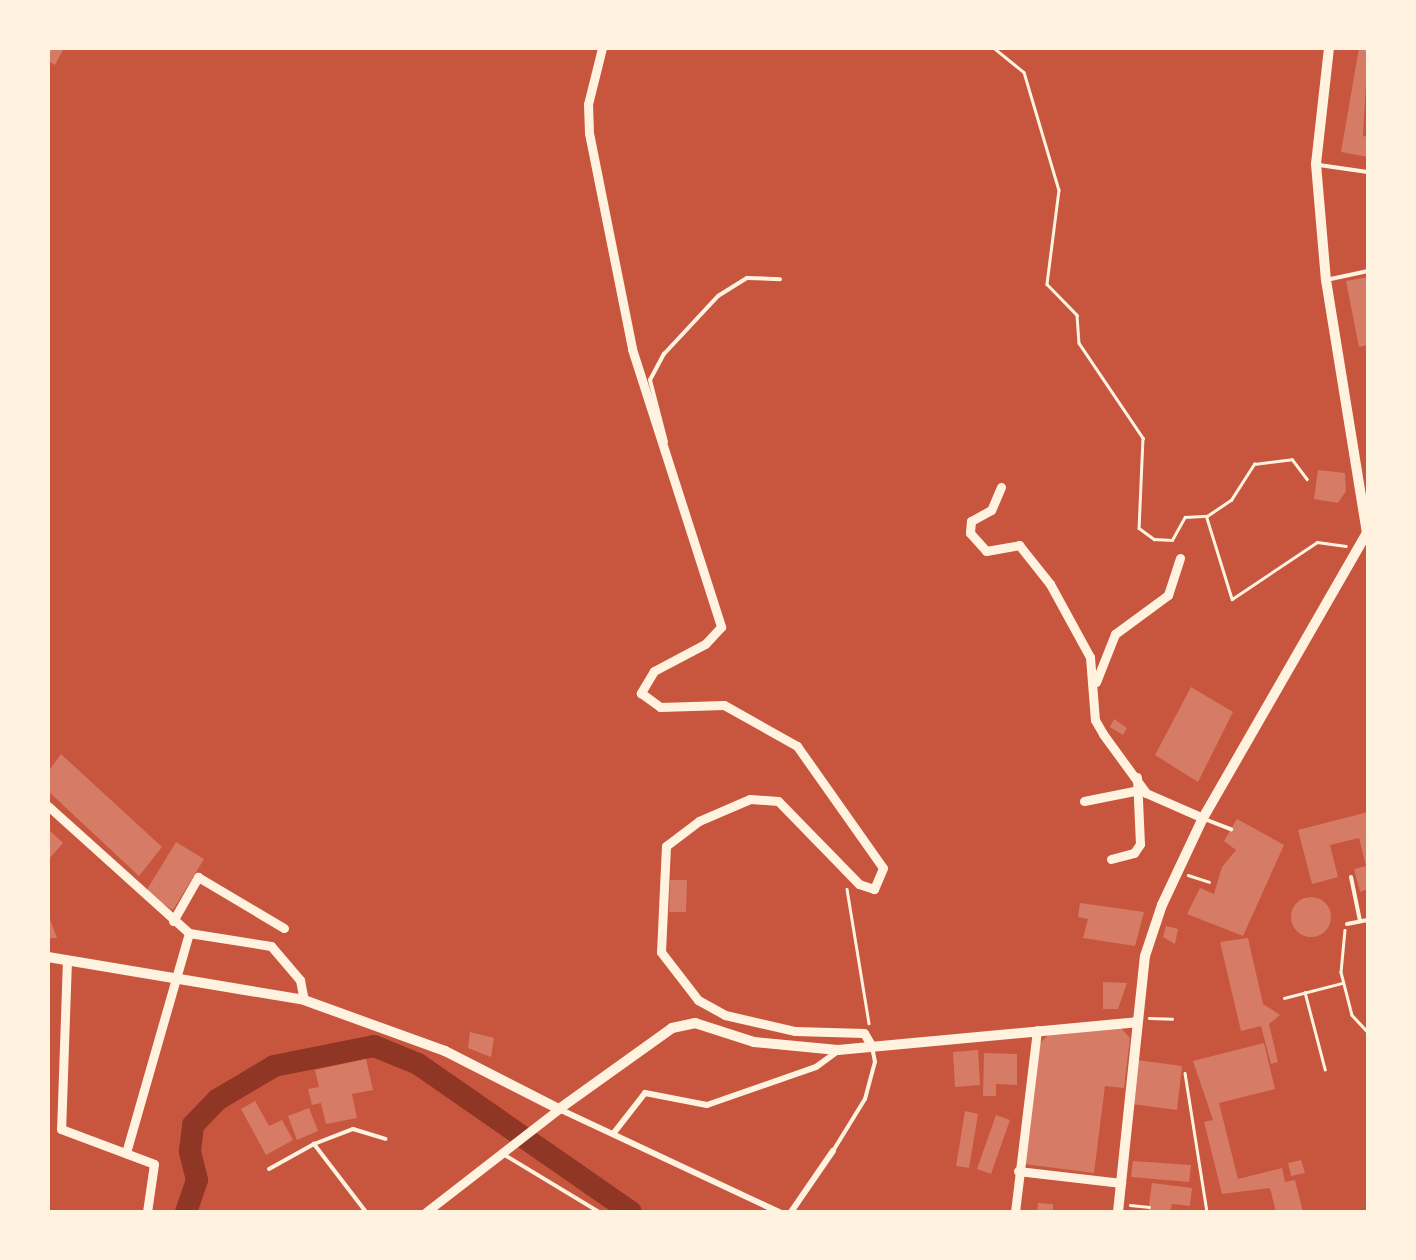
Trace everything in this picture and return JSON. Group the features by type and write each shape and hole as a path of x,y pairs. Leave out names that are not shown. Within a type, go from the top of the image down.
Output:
{"street":[{"path":"602,48 588,104 590,133 638,380 669,460 722,628 705,644 654,670 641,693 660,707 724,706 797,746 883,868 874,889 842,868 778,801 750,799 724,810 666,846 661,952 698,1000 725,1014 795,1031 864,1033 872,1047"},
{"path":"1118,1212 1144,956 1203,818 1367,537 1326,280 1316,164 1330,48"},
{"path":"1001,487 991,510 971,520 970,533 986,551 1019,545 1064,607 1090,657 1095,720 1146,793 1203,818"},
{"path":"1095,685 1115,634 1168,594 1180,558"},
{"path":"1112,859 1134,853 1140,844 1134,791 1137,777"},
{"path":"1084,801 1134,791"},
{"path":"48,806 173,922 190,933 270,946 300,980 304,1000"},
{"path":"173,922 198,877 284,928"},
{"path":"126,1154 190,933"},
{"path":"48,957 304,1000 445,1052 779,1212"},
{"path":"68,960 61,1129 154,1164 147,1212"},
{"path":"427,1212 536,1126 672,1028 695,1023 754,1042 838,1050 1137,1020"},
{"path":"1014,1212 1037,1030"},
{"path":"613,1134 635,1098 645,1093 706,1105 816,1067 838,1050"},
{"path":"791,1212 833,1151"},
{"path":"1018,1171 1121,1183"}],"lane":[{"path":"1316,164 1368,172"},
{"path":"1326,280 1368,271"},
{"path":"669,460 650,380 664,354 718,296 747,278 780,279"},
{"path":"1203,818 1230,830"},
{"path":"1351,877 1360,921"},
{"path":"1346,924 1368,920"},
{"path":"833,1151 864,1099 875,1062 872,1047"},
{"path":"269,1169 314,1144 353,1129 385,1139"},
{"path":"314,1144 366,1212"},
{"path":"506,1151 599,1212"}],"path":[{"path":"994,48 1024,72 1060,190 1047,284 1077,316 1080,344 1142,438 1139,528 1154,539 1172,540 1185,517 1207,516 1232,500 1254,464 1292,459 1307,480"},
{"path":"1207,516 1232,599 1318,542 1367,537"},
{"path":"842,868 872,1017"},
{"path":"1178,872 1209,882"},
{"path":"1346,924 1340,948 1343,982 1352,1015 1368,1032"},
{"path":"1284,998 1343,982"},
{"path":"1306,992 1325,1069"},
{"path":"1137,1020 1172,1019"},
{"path":"1185,1074 1206,1212"},
{"path":"1138,1206 1149,1207"}],"building":[{"path":"48,48 64,48 55,65 48,61"},
{"path":"1359,48 1368,48 1363,136 1368,137 1368,157 1341,152"},
{"path":"1368,277 1368,345 1359,347 1346,281"},
{"path":"1318,470 1345,473 1346,491 1338,503 1314,499"},
{"path":"1191,687 1233,712 1198,782 1155,755"},
{"path":"1114,719 1127,728 1123,735 1110,727"},
{"path":"61,754 162,847 139,876 48,791 48,772"},
{"path":"1368,812 1368,889 1360,892 1354,869 1366,866 1359,838 1330,845 1338,877 1312,884 1298,830"},
{"path":"1237,819 1284,845 1243,936 1187,914 1200,888 1214,894 1222,867 1236,850 1224,841"},
{"path":"48,829 63,843 48,860"},
{"path":"176,842 204,859 173,910 145,893"},
{"path":"670,880 687,880 686,912 669,912"},
{"path":"1311,897 1325,903 1331,917 1325,931 1311,937 1297,931 1291,917 1297,903"},
{"path":"1080,903 1144,912 1135,946 1083,938 1088,919 1078,917"},
{"path":"48,914 57,938 48,938"},
{"path":"1166,926 1178,929 1175,944 1163,937"},
{"path":"1248,938 1263,1004 1280,1015 1269,1024 1278,1062 1271,1064 1261,1026 1241,1031 1220,942"},
{"path":"1103,982 1127,983 1118,1009 1103,1009"},
{"path":"1120,1027 1130,1038 1124,1088 1105,1086 1094,1173 1024,1164 1038,1045 1050,1033"},
{"path":"470,1032 494,1038 491,1057 468,1048"},
{"path":"1264,1043 1275,1089 1219,1103 1238,1179 1282,1168 1285,1182 1295,1180 1303,1212 1276,1212 1270,1188 1222,1194 1204,1122 1213,1120 1193,1061"},
{"path":"978,1050 980,1085 955,1087 953,1052"},
{"path":"984,1053 1017,1054 1017,1085 996,1084 996,1096 983,1096"},
{"path":"366,1059 373,1090 352,1094 357,1118 326,1124 321,1103 312,1105 308,1089 319,1087 315,1070"},
{"path":"1137,1060 1182,1066 1177,1110 1132,1104"},
{"path":"255,1101 269,1126 282,1120 293,1140 266,1155 241,1109"},
{"path":"309,1108 318,1131 297,1140 288,1116"},
{"path":"965,1111 978,1114 969,1168 956,1166"},
{"path":"996,1115 1010,1120 991,1174 977,1169"},
{"path":"1301,1160 1305,1173 1291,1176 1288,1163"},
{"path":"1133,1161 1191,1165 1189,1182 1131,1177"},
{"path":"1152,1183 1192,1188 1190,1206 1172,1204 1170,1212 1148,1212"},
{"path":"1038,1203 1053,1204 1053,1212 1037,1212"}],"waterway":[{"path":"186,1212 197,1180 190,1151 193,1125 217,1100 274,1066 374,1046 418,1064 631,1212"}]}
